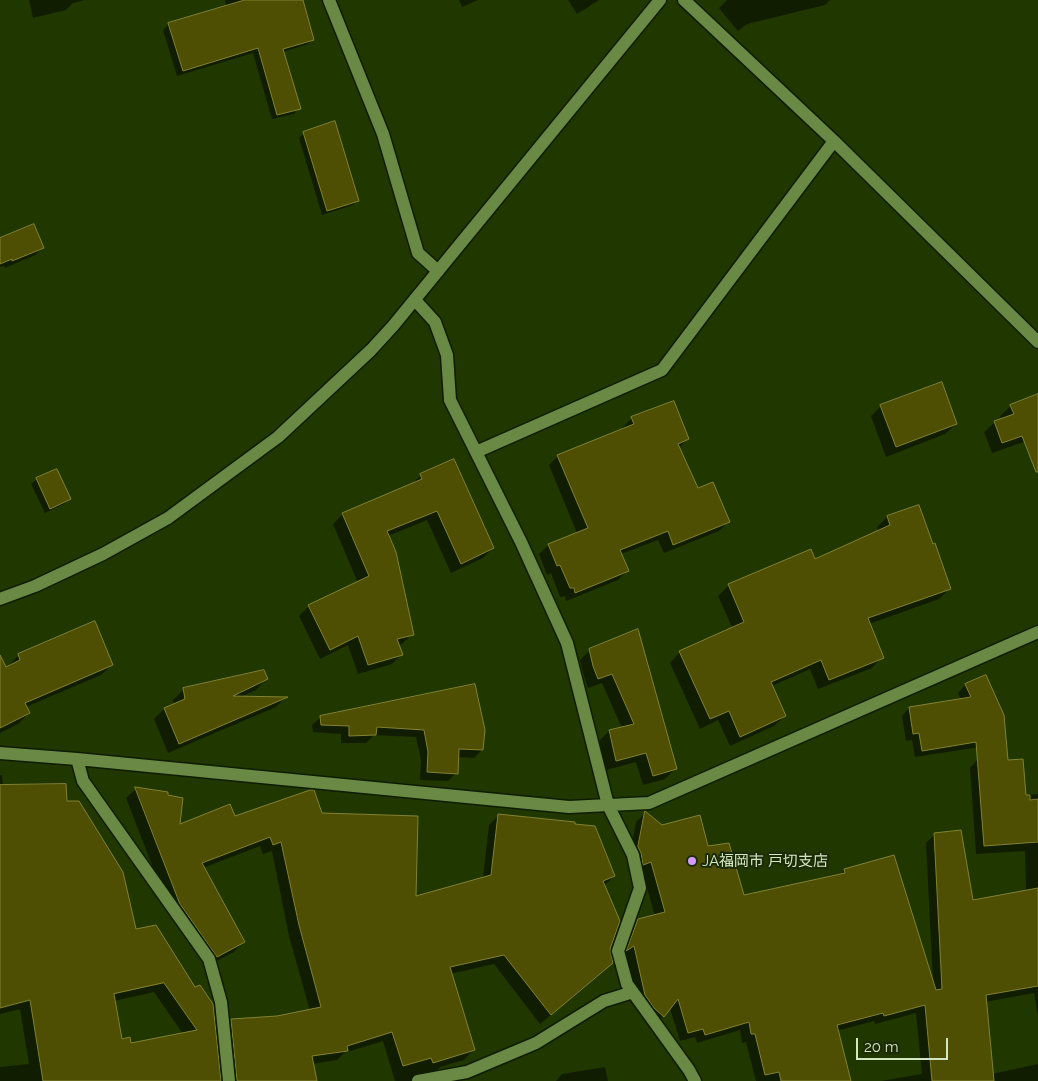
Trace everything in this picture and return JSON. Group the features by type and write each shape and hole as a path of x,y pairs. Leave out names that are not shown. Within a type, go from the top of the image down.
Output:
{"street":[{"path":"329,0 383,134 418,253 438,272"},
{"path":"0,599 35,586 103,554 168,518 278,438 371,350 416,300 660,0"},
{"path":"684,0 834,141 1038,342"},
{"path":"476,452 662,370 834,141"},
{"path":"416,300 435,322 447,355 450,400 521,542 567,643 608,806 633,855 640,888 618,951 627,984 695,1081"},
{"path":"0,753 569,807 649,803 1038,632"},
{"path":"77,759 84,781 209,959 220,1002 229,1081"},
{"path":"418,1081 468,1072 536,1043 604,1001 633,992"}],"building":[{"path":"245,0 303,0 314,40 283,49 301,109 277,115 258,48 183,71 168,23"},
{"path":"335,121 359,201 327,211 303,132"},
{"path":"34,224 44,248 0,264 0,238"},
{"path":"942,382 957,424 896,447 880,405"},
{"path":"1038,394 1038,472 1036,472 1022,436 1002,443 994,421 1014,414 1010,405"},
{"path":"674,401 689,439 678,444 698,488 713,482 730,522 673,545 668,531 620,550 629,571 575,593 574,588 570,588 560,565 557,566 548,544 588,528 557,455 634,424 631,417"},
{"path":"454,459 494,548 461,564 437,511 387,531 396,552 414,635 397,639 403,655 368,665 358,636 330,650 308,605 369,576 342,513 422,479 420,474"},
{"path":"57,469 71,499 50,509 36,478"},
{"path":"919,505 951,589 868,618 884,658 829,680 821,660 771,682 786,716 740,737 729,711 710,719 679,651 744,622 728,584 811,549 815,559 890,525 887,516"},
{"path":"95,621 113,665 25,703 30,713 0,728 0,655 6,667 20,660 18,654"},
{"path":"638,629 677,769 653,776 646,753 616,761 609,730 634,724 612,674 598,679 589,649"},
{"path":"264,670 268,679 233,696 288,697 179,744 164,708 185,699 183,688"},
{"path":"986,675 1004,715 1008,760 1023,759 1026,795 1030,795 1030,800 1038,799 1038,842 984,846 976,742 922,751 919,733 913,734 909,707 971,697 965,684"},
{"path":"475,684 485,730 483,750 459,749 458,774 427,772 428,752 424,730 377,727 376,735 349,736 349,726 321,725 320,716"},
{"path":"66,784 67,801 79,801 123,872 136,929 156,925 195,987 200,985 213,1004 221,1081 43,1081 30,1000 0,1008 0,785","holes":["164,983 197,1030 131,1043 130,1037 122,1039 114,994"]},
{"path":"135,787 168,792 168,795 183,798 180,824 230,804 235,816 310,790 314,790 322,813 418,816 416,896 491,875 498,814 575,822 575,824 595,826 615,876 603,881 620,921 610,949 613,963 551,1015 504,955 450,967 475,1050 433,1063 431,1058 403,1066 392,1032 347,1046 348,1051 312,1056 317,1081 237,1081 231,1019 277,1016 321,1007 299,925 281,842 273,845 270,837 202,863 245,942 217,957 180,904"},
{"path":"645,811 662,825 700,815 708,846 729,843 744,895 845,873 844,869 894,855 936,990 942,989 934,833 961,830 973,900 1038,888 1038,986 986,995 994,1081 932,1081 925,1005 884,1016 883,1013 837,1025 851,1081 781,1081 779,1072 765,1075 755,1034 751,1034 749,1022 705,1035 703,1029 688,1033 678,999 664,1017 654,1008 645,995 634,946 626,951 638,919 665,912 651,862 643,865 638,847"}],"place":[{"name":"JA福岡市 戸切支店","path":"692,861"}]}
